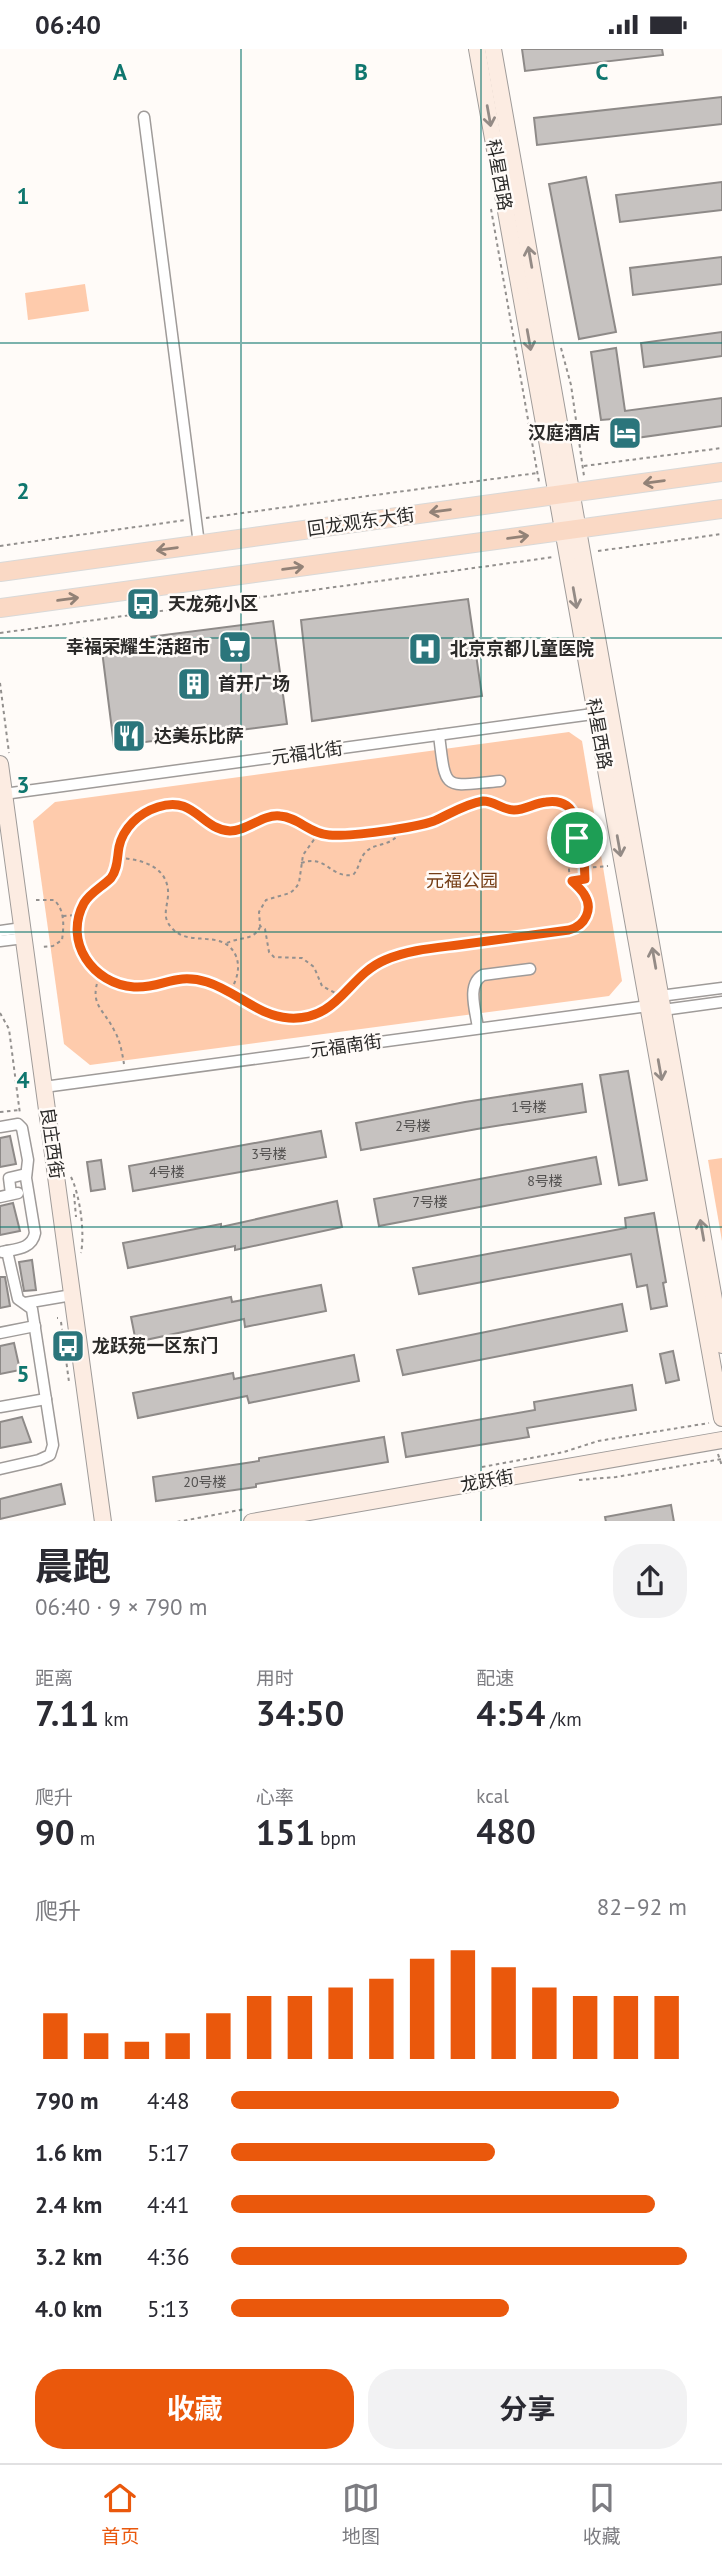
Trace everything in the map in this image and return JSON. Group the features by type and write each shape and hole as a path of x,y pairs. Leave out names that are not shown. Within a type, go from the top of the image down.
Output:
{"main road":[{"name":"回龙观东大街","path":"0,572 722,472"},
{"name":"回龙观东大街","path":"0,608 722,509"}],"street":[{"name":"科星西路","path":"477,49 564,494"},
{"name":"科星西路","path":"493,49 570,530 722,1345"},
{"path":"144,117 199,544"},
{"name":"元福北街","path":"4,794 603,712"},
{"path":"439,735 444,774 449,782 458,785 500,781"},
{"name":"良庄西街","path":"0,764 103,1521"},
{"path":"0,931 23,933"},
{"path":"0,941 23,933"},
{"path":"478,1028 473,989 478,978 530,969"},
{"name":"元福南街","path":"657,1004 722,988"},
{"name":"元福南街","path":"44,1087 657,1004 722,1002"},
{"name":"科星西路","path":"657,1004 716,1420"},
{"path":"0,1127 16,1124 21,1126 28,1160 26,1174 34,1238 28,1245 3,1252 17,1296 29,1306 35,1326 53,1442 52,1452 43,1459 0,1469"},
{"path":"26,1174 10,1177 6,1195 28,1190"},
{"path":"29,1306 73,1298"},
{"path":"0,1333 35,1326"},
{"path":"0,1407 46,1399"},
{"name":"龙跃街","path":"249,1515 722,1440"}],"path":[{"path":"491,210 536,465"},
{"path":"605,463 722,447"},
{"path":"0,546 515,476"},
{"path":"619,548 722,534"},
{"path":"0,633 527,561"},
{"path":"483,801 495,803 504,809 516,810 542,802 555,802 566,806 575,817 577,838 569,869 572,881 585,894 585,920 577,928 394,956 372,967 343,997 323,1011 297,1018 273,1016 230,992 207,982 187,978 136,987 111,982 91,968 80,949 79,915 89,895 110,878 116,868 120,845 131,824 149,811 168,805 187,807 211,825 222,829 240,830 278,815 293,819 318,833 338,835 404,827 431,822 471,803 483,801"},
{"path":"300,864 318,860 336,873 354,875 364,853 390,843 404,827"},
{"path":"118,858 144,861 162,874 168,895 165,914 173,931 181,936 215,939 227,943 251,937 258,932 261,905 273,896 295,889 299,883 300,864 307,847 318,833"},
{"path":"570,858 584,858 585,868 585,879 572,881"},
{"path":"585,868 608,866"},
{"path":"36,900 54,900 62,916 62,940 53,946 42,947"},
{"path":"62,916 79,915"},
{"path":"260,926 265,929 269,952 274,957 302,958 314,967 322,986 343,997"},
{"path":"227,943 238,963 236,982 230,992"},
{"path":"100,976 95,988 96,1003 116,1033 124,1064"},
{"path":"0,1013 9,1029 21,1126"},
{"path":"0,1112 19,1110"},
{"path":"471,1469 564,1453 598,1441 716,1420"},
{"path":"570,1480 616,1477 722,1459"},
{"path":"177,1521 249,1515"}],"green space":[{"path":"85,284 89,311 28,320 25,293"},
{"name":"元福公园","path":"569,732 582,741 622,981 609,996 90,1065 64,1044 33,821 55,802"},
{"path":"722,1158 722,1241 708,1160"}],"building":[{"path":"522,49 662,49 663,55 525,71"},
{"path":"722,97 722,124 537,145 534,118"},
{"path":"586,177 616,332 579,339 549,184"},
{"path":"722,182 722,210 620,222 616,195"},
{"path":"722,257 722,284 633,295 630,268"},
{"path":"722,332 722,356 644,367 641,343"},
{"path":"616,348 625,411 722,398 722,426 636,438 635,429 614,432 613,419 601,420 591,352"},
{"path":"468,599 482,696 312,721 301,620"},
{"name":"首开广场","path":"273,621 287,724 114,746 101,643"},
{"path":"628,1071 647,1180 619,1185 600,1075"},
{"path":"582,1084 586,1112 361,1150 356,1123 465,1102"},
{"path":"321,1131 326,1157 133,1191 129,1166"},
{"path":"10,1136 16,1164 0,1167 0,1138"},
{"path":"596,1157 601,1184 379,1226 374,1199"},
{"path":"101,1160 105,1189 91,1191 87,1162"},
{"path":"337,1201 342,1227 235,1250 235,1246 128,1268 123,1243 221,1224 221,1227"},
{"path":"13,1203 20,1231 0,1235 0,1206"},
{"path":"654,1213 666,1282 663,1283 667,1306 651,1309 647,1285 637,1287 631,1254 419,1294 413,1268 626,1228 625,1218"},
{"path":"32,1260 36,1290 24,1291 19,1262"},
{"path":"0,1277 5,1277 10,1306 0,1308"},
{"path":"321,1285 326,1311 245,1327 244,1319 136,1342 131,1317 231,1297 232,1302"},
{"path":"622,1304 627,1331 403,1375 397,1350"},
{"path":"14,1343 20,1370 0,1374 0,1346"},
{"path":"673,1351 679,1380 666,1383 660,1354"},
{"path":"354,1355 359,1381 249,1403 247,1396 138,1418 133,1393 233,1373 234,1379"},
{"path":"632,1385 636,1410 527,1428 529,1437 406,1457 402,1433 535,1410 534,1402"},
{"path":"22,1417 31,1442 0,1448 0,1422"},
{"path":"384,1437 388,1462 256,1484 256,1487 156,1501 153,1477 259,1461 259,1458"},
{"path":"61,1484 65,1504 0,1519 0,1499"},
{"path":"671,1505 674,1521 606,1521 605,1517"}],"place":[{"name":"汉庭酒店","path":"625,433"},
{"name":"天龙苑小区","path":"143,604"},
{"name":"幸福荣耀生活超市","path":"235,647"},
{"name":"北京京都儿童医院","path":"425,649"},
{"name":"首开广场","path":"194,684"},
{"name":"达美乐比萨","path":"129,736"},
{"name":"龙跃苑一区东门","path":"68,1346"}],"route":[{"path":"483,801 495,803 504,809 523,810 548,801 561,803 572,811 577,838 570,858 584,858 586,878 572,881 585,894 587,912 585,920 577,928 394,956 363,974 335,1005 310,1016 273,1016 219,987 187,978 136,987 111,982 91,968 80,949 78,925 83,905 89,895 110,878 116,868 120,845 131,824 138,817 158,807 187,807 211,825 228,831 240,830 278,815 293,819 318,833 338,835 424,824 471,803 483,801"}]}
